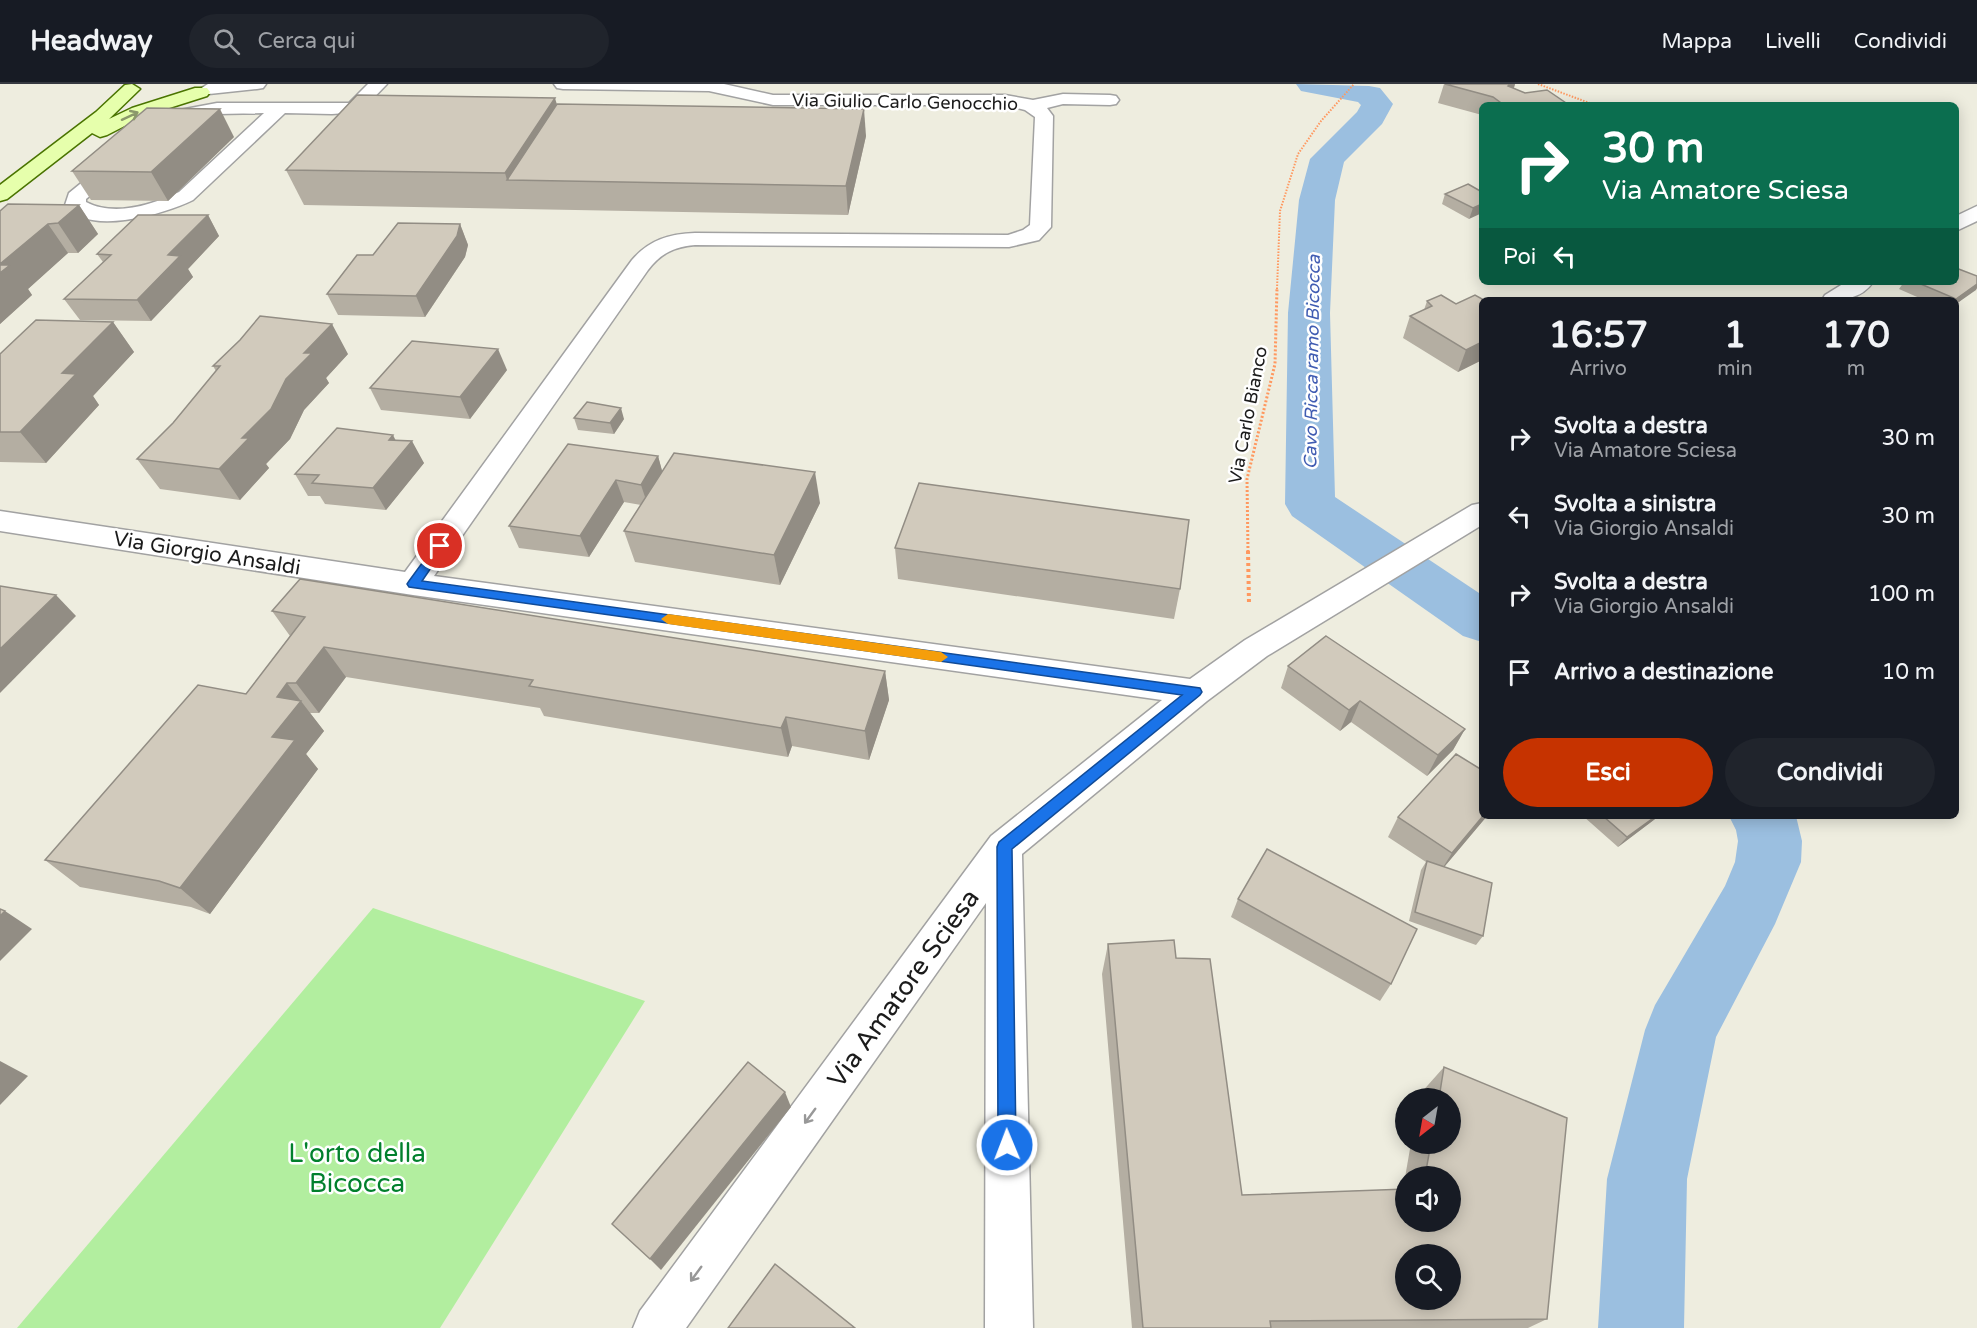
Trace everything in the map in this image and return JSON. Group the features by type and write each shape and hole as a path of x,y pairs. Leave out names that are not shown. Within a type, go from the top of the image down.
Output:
{"main road":[{"path":"0,195 102,116 131,87 139,95 156,98 179,97 210,88"},
{"path":"58,150 138,112 210,88"}],"street":[{"path":"210,88 257,84"},
{"path":"165,124 173,117 192,111 354,108 378,84"},
{"name":"Via Giulio Carlo Genocchio","path":"413,584 651,251 679,240 1009,241 1031,235 1040,227 1044,116 1039,109 1032,106 1005,100 773,100 709,86 563,84"},
{"path":"1032,106 1063,99 1110,100"},
{"path":"129,153 76,197 75,205 84,211 120,214 156,210 173,203 186,196 279,109"},
{"path":"1959,223 1977,212"},
{"path":"1838,297 1857,285"},
{"name":"Via Amatore Sciesa","path":"657,1328 1004,847 1195,692 1256,648 1479,514"},
{"name":"Via Giorgio Ansaldi","path":"0,521 413,584 1195,692"},
{"path":"1004,847 1009,1328"}],"path":[{"name":"Via Carlo Bianco","path":"1256,648 1249,603 1247,479 1275,364 1280,211 1298,154 1354,84"},
{"path":"1538,84 1587,102"}],"green space":[{"name":"L'orto della Bicocca","path":"373,908 645,1001 440,1328 17,1328"}],"building":[{"path":"1445,84 1510,84 1508,86 1525,93 1547,90 1565,102 1500,102 1493,97"},
{"path":"357,95 555,98 505,173 286,170"},
{"path":"557,104 864,109 846,186 507,180"},
{"path":"147,108 220,109 151,172 72,171"},
{"path":"1468,184 1479,190 1479,205 1473,208 1445,194"},
{"path":"8,204 79,205 58,223 48,224 0,264 0,211"},
{"path":"138,215 208,215 168,255 180,256 137,300 64,299 111,255 97,254"},
{"path":"398,223 460,224 457,236 416,296 327,294 357,255 373,255"},
{"path":"0,265 10,265 0,273"},
{"path":"1959,269 1977,276 1977,284 1959,297 1951,297 1923,285 1959,285"},
{"path":"1441,295 1456,304 1475,295 1479,297 1479,344 1466,350 1410,316 1432,306 1427,301"},
{"path":"260,316 332,324 304,353 312,353 286,379 271,409 242,438 249,438 219,469 137,459 173,423 220,366 213,366 240,340"},
{"path":"36,320 113,322 62,373 76,374 20,432 0,432 0,354"},
{"path":"412,341 498,349 460,397 370,388"},
{"path":"587,402 621,408 610,423 574,418"},
{"path":"337,428 393,435 389,440 412,441 373,488 312,483 319,475 295,474"},
{"path":"568,444 658,456 641,485 616,480 580,536 509,526"},
{"path":"674,453 815,472 774,555 624,531"},
{"path":"919,483 1189,520 1180,589 895,548"},
{"path":"300,579 885,671 865,731 786,717 781,728 529,686 533,680 324,647 296,683 287,683 277,697 301,701 272,737 295,740 180,888 159,881 45,860 198,685 246,694 305,617 272,611"},
{"path":"0,586 56,595 0,649"},
{"path":"1326,636 1465,729 1438,755 1360,701 1349,710 1288,666"},
{"path":"1456,754 1479,768 1480,819 1452,853 1398,817"},
{"path":"1606,819 1652,819 1627,837"},
{"path":"1267,849 1417,929 1391,984 1238,899"},
{"path":"1427,861 1492,883 1483,936 1415,912"},
{"path":"1174,940 1176,958 1210,959 1242,1195 1395,1189 1395,1232 1461,1232 1461,1166 1427,1166 1429,1154 1461,1154 1461,1088 1441,1088 1444,1067 1567,1118 1547,1319 1270,1321 1271,1328 1143,1328 1108,944"},
{"path":"748,1062 785,1092 650,1259 612,1224"},
{"path":"775,1264 855,1328 728,1328"}],"waterway":[{"name":"Cavo Ricca ramo Bicocca","path":"1312,84 1369,95 1377,104 1370,117 1327,159 1317,200 1309,313 1310,504 1479,620"},
{"name":"Cavo Ricca ramo Bicocca","path":"1641,1328 1647,1179 1681,1030 1751,903 1768,862 1770,841 1767,822 1764,819"}],"slow traffic":[{"path":"668,619 941,657"}],"route":[{"path":"440,546 413,584 1195,692 1004,847 1007,1145"}]}
